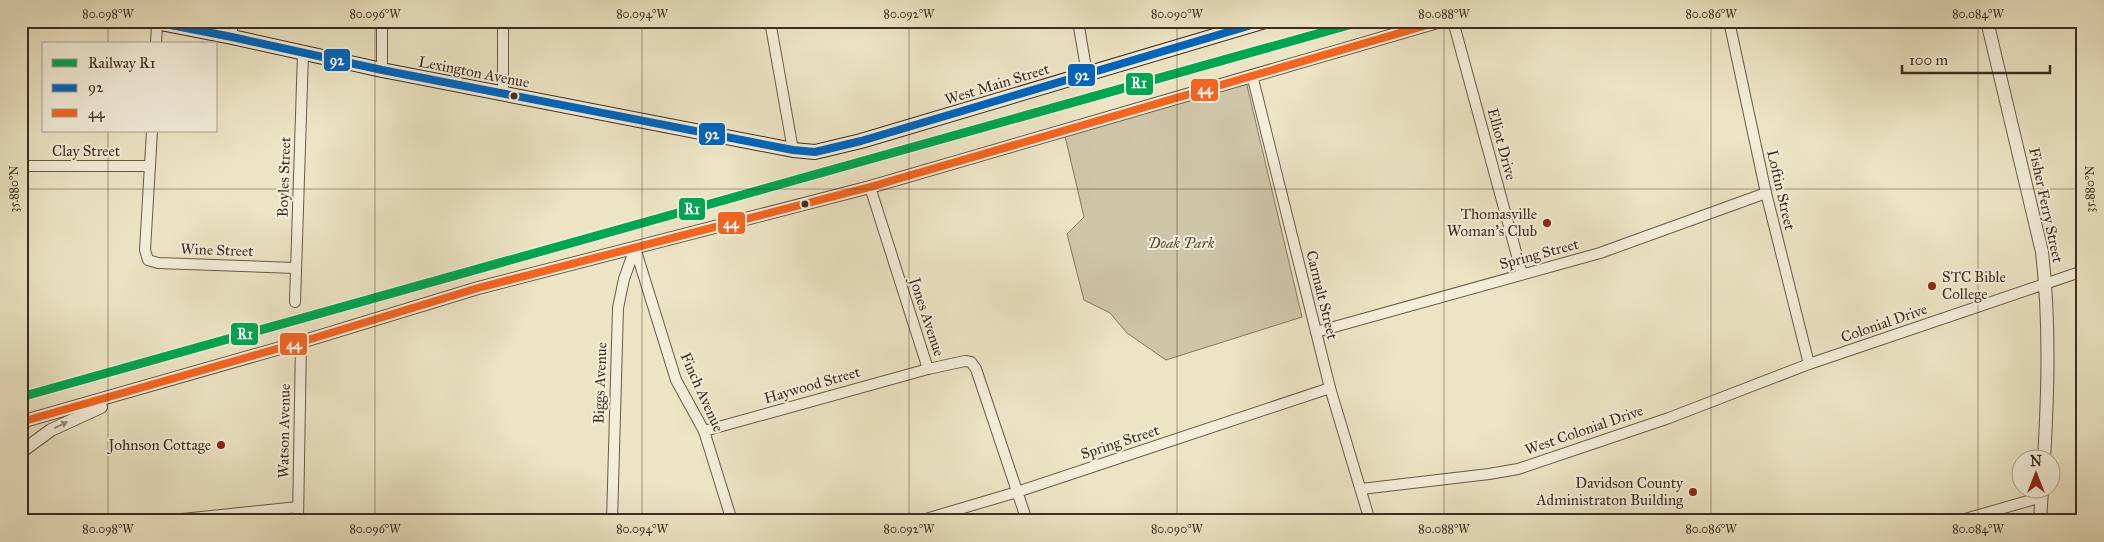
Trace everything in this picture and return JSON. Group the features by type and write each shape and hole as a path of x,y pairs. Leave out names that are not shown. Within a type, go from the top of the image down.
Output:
{"main road":[{"name":"West Main Street","path":"793,150 815,152 862,141 1265,21"},
{"name":"Lexington Avenue","path":"154,22 382,70 793,150"}],"street":[{"path":"232,21 232,37"},
{"path":"382,21 382,70"},
{"path":"503,21 503,94"},
{"path":"770,21 793,150"},
{"path":"1078,21 1087,74"},
{"path":"21,422 301,342 478,288 870,187 1441,21"},
{"name":"Elliot Drive","path":"1453,21 1522,274"},
{"name":"Loftin Street","path":"1729,21 1766,193 1809,364"},
{"name":"Fisher Ferry Street","path":"1987,21 2040,246 2046,284 2048,356 2044,450"},
{"path":"154,22 156,42"},
{"name":"Boyles Street","path":"295,302 303,53"},
{"name":"Carmalt Street","path":"1252,75 1330,388 1370,521"},
{"path":"150,166 152,132"},
{"name":"Clay Street","path":"21,166 150,166"},
{"name":"Wine Street","path":"150,166 145,250 148,260 158,263 295,268"},
{"name":"Jones Avenue","path":"870,187 928,369 965,361 974,365 1027,521"},
{"name":"Spring Street","path":"1316,332 1628,244 1766,193"},
{"name":"Finch Avenue","path":"635,248 676,380 704,431 732,521"},
{"name":"Biggs Avenue","path":"612,521 618,308 624,279 635,248"},
{"name":"Colonial Drive","path":"1809,364 2083,272"},
{"name":"Watson Avenue","path":"298,521 301,342"},
{"name":"West Colonial Drive","path":"1361,490 1518,469 1669,418 1809,364"},
{"name":"Haywood Street","path":"704,431 928,369"},
{"path":"21,452 51,430 86,413 188,374"},
{"name":"Spring Street","path":"919,521 1017,492 1330,388"},
{"path":"1958,521 2021,500"},
{"path":"2040,521 2042,500"},
{"path":"164,521 298,507"},
{"path":"82,521 90,518 144,521"}],"green space":[{"name":"Doak Park","path":"1245,77 1302,317 1166,360 1127,333 1110,313 1084,300 1067,234 1084,217 1065,136"}],"rail line":[{"name":"R1","path":"21,397 1363,21"}],"transit line":[{"name":"92","path":"150,21 382,70 793,150 815,152 861,141 1265,21"},
{"name":"44","path":"21,422 301,342 478,288 870,187 1441,21"}],"place":[{"name":"Thomasville Woman's Club","path":"1547,223"},
{"name":"STC Bible College","path":"1932,286"},
{"name":"Johnson Cottage","path":"221,445"},
{"name":"Davidson County Administraton Building","path":"1693,492"}]}
